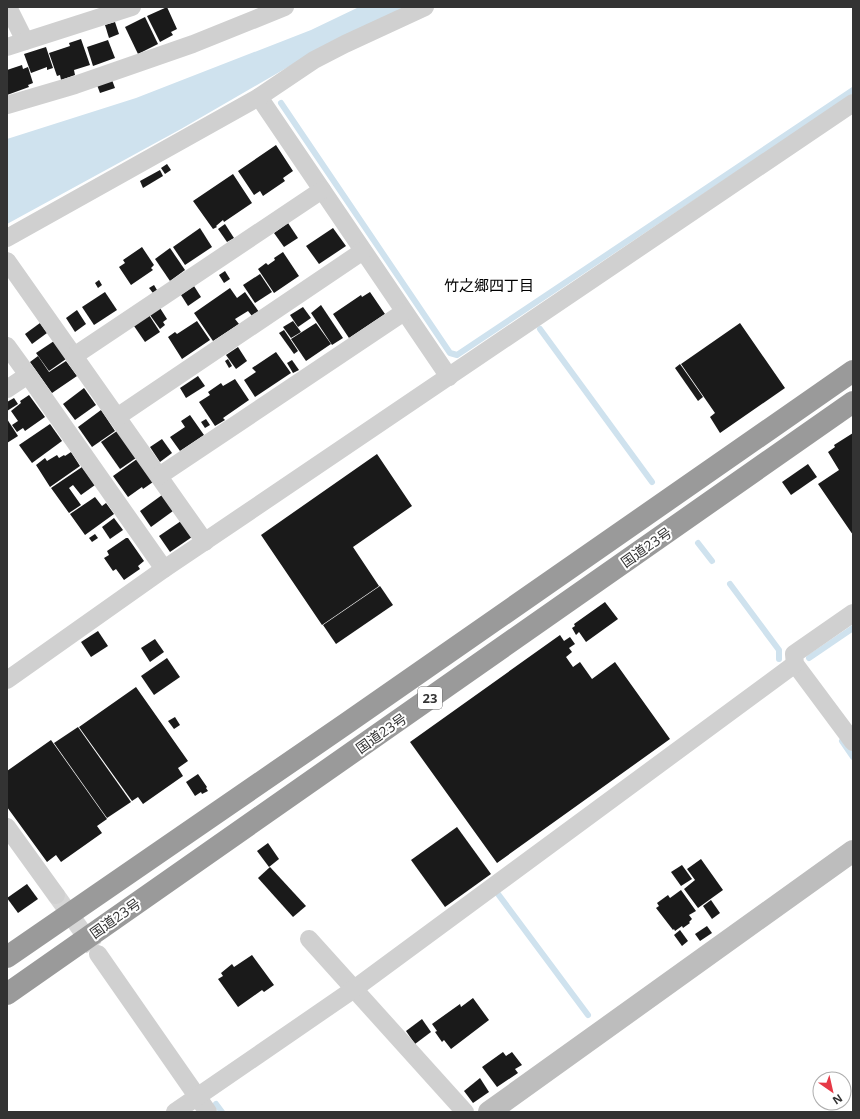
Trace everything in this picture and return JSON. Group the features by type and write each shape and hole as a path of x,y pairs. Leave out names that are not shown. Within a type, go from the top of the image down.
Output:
{"highway":[{"name":"国道23号","path":"7,957 347,723 853,371"},
{"name":"国道23号","path":"7,994 853,402"}],"street":[{"path":"8,7 25,41"},
{"path":"7,46 132,7"},
{"path":"7,105 75,85 178,49 285,7"},
{"path":"7,238 259,97 314,60 425,7"},
{"path":"259,97 448,377"},
{"path":"7,680 164,569 853,103"},
{"path":"74,356 322,190"},
{"path":"117,417 363,251"},
{"path":"7,261 205,542"},
{"path":"159,476 404,312"},
{"path":"7,346 164,569"},
{"path":"7,389 28,375"},
{"path":"853,613 794,654 795,664 853,742"},
{"path":"175,1112 354,989 795,664"},
{"path":"7,827 56,895"},
{"path":"488,1112 853,851"},
{"path":"309,939 465,1112"},
{"path":"98,954 208,1112"}],"water":[{"path":"359,7 406,7 326,45 181,129 7,224 7,139 136,98 311,30"}],"building":[{"path":"167,7 177,29 171,32 173,35 160,42 147,16"},
{"path":"145,17 158,44 138,54 125,27"},
{"path":"115,22 119,34 109,38 105,25"},
{"path":"81,39 90,65 74,70 75,75 61,80 60,75 57,76 49,53 70,46 69,43"},
{"path":"108,40 115,58 93,66 87,47"},
{"path":"46,47 53,68 47,70 47,67 31,73 24,54"},
{"path":"22,65 23,69 28,67 33,83 28,85 29,87 7,95 7,70"},
{"path":"112,80 115,88 100,93 97,85"},
{"path":"276,145 293,171 283,178 285,181 263,196 260,191 254,195 238,171"},
{"path":"167,164 171,170 165,174 161,168"},
{"path":"160,170 163,176 143,188 140,181"},
{"path":"233,174 252,203 224,222 223,220 213,229 193,201"},
{"path":"288,223 298,238 284,247 274,233"},
{"path":"225,224 234,238 227,242 218,229"},
{"path":"200,228 212,247 185,265 173,247"},
{"path":"333,228 346,246 319,264 306,246"},
{"path":"142,247 154,265 151,268 153,270 131,285 119,267 125,263 123,260"},
{"path":"170,248 185,270 170,281 155,259"},
{"path":"283,252 299,276 274,293 258,269 266,263 268,265 275,260 274,258"},
{"path":"225,271 230,279 224,283 219,275"},
{"path":"260,274 272,292 255,303 243,285"},
{"path":"99,280 102,285 98,288 95,283"},
{"path":"154,285 157,290 153,293 149,288"},
{"path":"194,286 201,297 188,306 181,295"},
{"path":"230,288 237,298 245,292 259,312 252,316 248,311 235,319 239,324 213,341 194,313"},
{"path":"105,292 117,310 94,325 82,307"},
{"path":"370,292 385,314 349,338 333,314 361,295 362,297"},
{"path":"321,305 343,338 332,345 311,313"},
{"path":"303,307 311,318 298,327 290,315"},
{"path":"160,308 167,319 163,322 165,325 160,329 150,315"},
{"path":"77,310 86,324 75,332 66,318"},
{"path":"149,315 160,332 145,342 134,326"},
{"path":"197,321 210,340 182,359 168,337 175,332 177,334"},
{"path":"293,321 301,332 291,338 283,327"},
{"path":"40,323 47,333 32,344 25,334"},
{"path":"316,323 331,344 306,361 291,339"},
{"path":"740,323 785,388 720,433 710,417 715,413 681,364"},
{"path":"284,330 298,351 294,354 279,333"},
{"path":"54,341 66,359 49,371 36,353"},
{"path":"238,347 247,361 236,369 226,355"},
{"path":"276,352 291,373 255,397 244,380 256,372 252,368"},
{"path":"38,356 49,372 66,361 77,376 52,393 30,362"},
{"path":"228,359 232,366 229,368 225,361"},
{"path":"292,360 299,370 293,373 287,363"},
{"path":"680,364 703,397 698,401 675,368"},
{"path":"198,376 205,386 186,398 180,388"},
{"path":"235,379 249,400 223,418 225,420 215,426 199,402 210,395 208,392 221,383 223,386"},
{"path":"84,388 96,405 75,420 63,404"},
{"path":"29,395 45,417 25,431 23,428 17,432 12,425 18,421 11,411 21,403 20,401"},
{"path":"14,398 18,404 7,411 7,402"},
{"path":"101,410 115,431 92,447 78,427"},
{"path":"190,415 204,435 180,451 170,437 185,427 181,421"},
{"path":"7,419 18,436 7,443"},
{"path":"206,419 210,425 205,428 201,422"},
{"path":"50,424 62,441 32,463 19,445"},
{"path":"117,431 136,458 120,469 101,442"},
{"path":"853,433 853,535 818,484 839,470 828,452 835,447 834,445"},
{"path":"162,439 172,453 160,462 150,447"},
{"path":"71,452 80,466 50,487 36,465 45,458 47,461 57,455 59,458"},
{"path":"377,454 412,506 353,547 379,586 322,625 261,535"},
{"path":"137,459 153,482 143,489 142,487 128,497 113,476"},
{"path":"808,464 817,477 791,495 782,482"},
{"path":"82,467 95,485 81,495 73,485 69,488 81,505 69,513 51,488"},
{"path":"162,495 173,511 151,527 140,511"},
{"path":"95,497 102,506 106,503 114,514 85,535 70,514"},
{"path":"114,518 123,530 110,539 102,527"},
{"path":"181,521 192,537 170,552 159,536"},
{"path":"95,534 98,538 92,542 89,538"},
{"path":"128,538 144,561 138,566 140,569 124,580 116,569 113,571 104,558 109,555 107,551"},
{"path":"380,586 393,605 336,644 323,625"},
{"path":"605,602 618,619 586,642 579,632 576,635 572,628 575,626 574,624"},
{"path":"98,631 108,646 91,657 81,642"},
{"path":"560,635 564,641 570,637 575,644 569,648 572,652 566,657 573,667 580,662 592,679 615,662 670,739 497,863 410,742"},
{"path":"155,639 164,652 150,662 141,648"},
{"path":"167,658 180,677 154,695 141,676"},
{"path":"136,687 188,761 178,768 183,776 143,804 138,797 132,801 79,727"},
{"path":"175,717 180,725 174,729 168,721"},
{"path":"78,727 131,802 107,818 54,743"},
{"path":"51,740 107,819 97,826 102,833 61,862 56,855 47,862 7,807 7,771"},
{"path":"198,774 208,791 202,794 201,792 195,796 186,782"},
{"path":"457,827 491,874 445,907 411,860"},
{"path":"268,843 279,859 269,867 257,851"},
{"path":"701,859 723,890 698,908 684,889 695,880 687,869"},
{"path":"682,865 692,879 681,886 671,872"},
{"path":"270,867 306,906 293,917 258,878"},
{"path":"27,884 38,899 18,913 7,898"},
{"path":"681,890 696,911 689,915 692,919 689,922 690,923 675,931 656,908 659,906 657,903 668,895 670,898"},
{"path":"711,900 720,913 712,919 703,906"},
{"path":"707,926 712,933 700,941 695,934"},
{"path":"680,930 688,941 682,946 674,935"},
{"path":"252,955 274,985 264,992 262,990 238,1007 218,979 223,976 221,973 232,964 234,967"},
{"path":"473,998 489,1020 451,1049 444,1040 442,1042 435,1032 437,1031 432,1024 460,1004 461,1007"},
{"path":"422,1019 431,1032 415,1044 406,1031"},
{"path":"503,1052 506,1056 512,1052 522,1065 515,1069 518,1073 497,1087 482,1067"},
{"path":"480,1078 489,1092 473,1103 464,1091"}],"waterway":[{"path":"281,103 450,353 457,355 853,90"},
{"path":"540,329 652,482"},
{"path":"698,543 712,561"},
{"path":"730,584 779,650 779,659"},
{"path":"809,658 853,628"},
{"path":"842,741 853,757"},
{"path":"498,894 588,1015"},
{"path":"216,1104 222,1112"}],"tunnel":[{"path":"56,895 94,948"}],"district":[{"name":"竹之郷四丁目","path":"489,285"}]}
